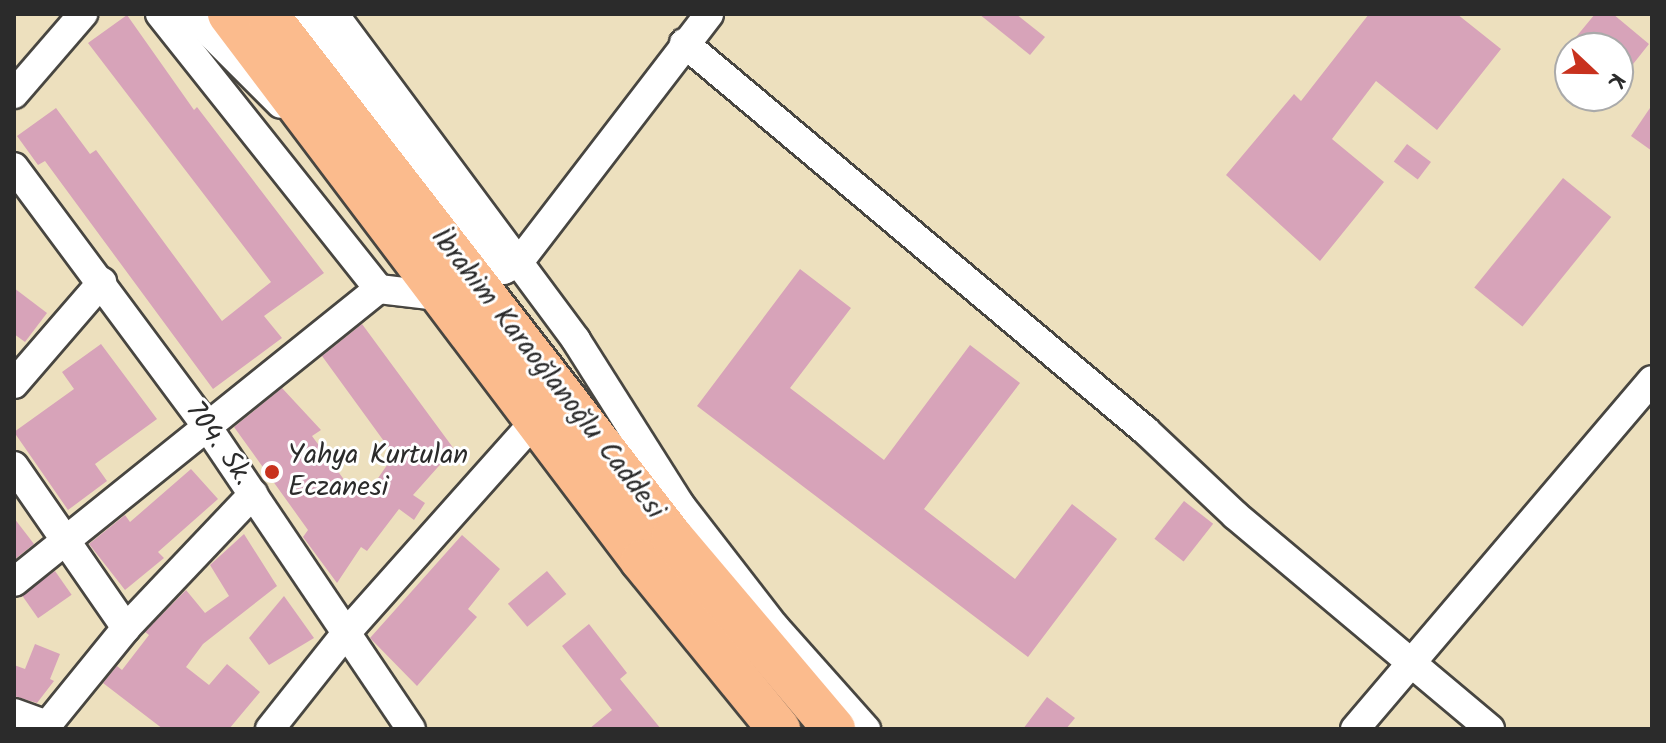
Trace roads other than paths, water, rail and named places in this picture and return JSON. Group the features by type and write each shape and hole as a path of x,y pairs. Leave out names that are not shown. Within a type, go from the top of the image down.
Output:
{"highway":[{"name":"İbrahim Karaoğlanoğlu Caddesi","path":"229,14 332,146 642,561 779,729"},
{"name":"İbrahim Karaoğlanoğlu Caddesi","path":"267,14 672,537 834,729"}],"street":[{"path":"14,94 83,14"},
{"path":"160,14 379,289 445,297"},
{"path":"191,14 253,80 332,146"},
{"path":"305,14 333,26 496,265 504,270 519,262 709,14"},
{"path":"684,43 1146,431 1235,515 1413,660 1490,729"},
{"name":"704. Sk.","path":"14,167 209,429 411,729"},
{"path":"519,262 576,340 681,506 775,627 866,729"},
{"path":"14,384 102,282"},
{"path":"14,582 209,429 379,289"},
{"path":"1355,729 1652,380"},
{"path":"270,729 347,632 537,419"},
{"path":"15,471 126,628"},
{"path":"14,713 45,727 126,628 253,494"}],"place":[{"name":"Yahya Kurtulan Eczanesi","path":"272,472"}]}
